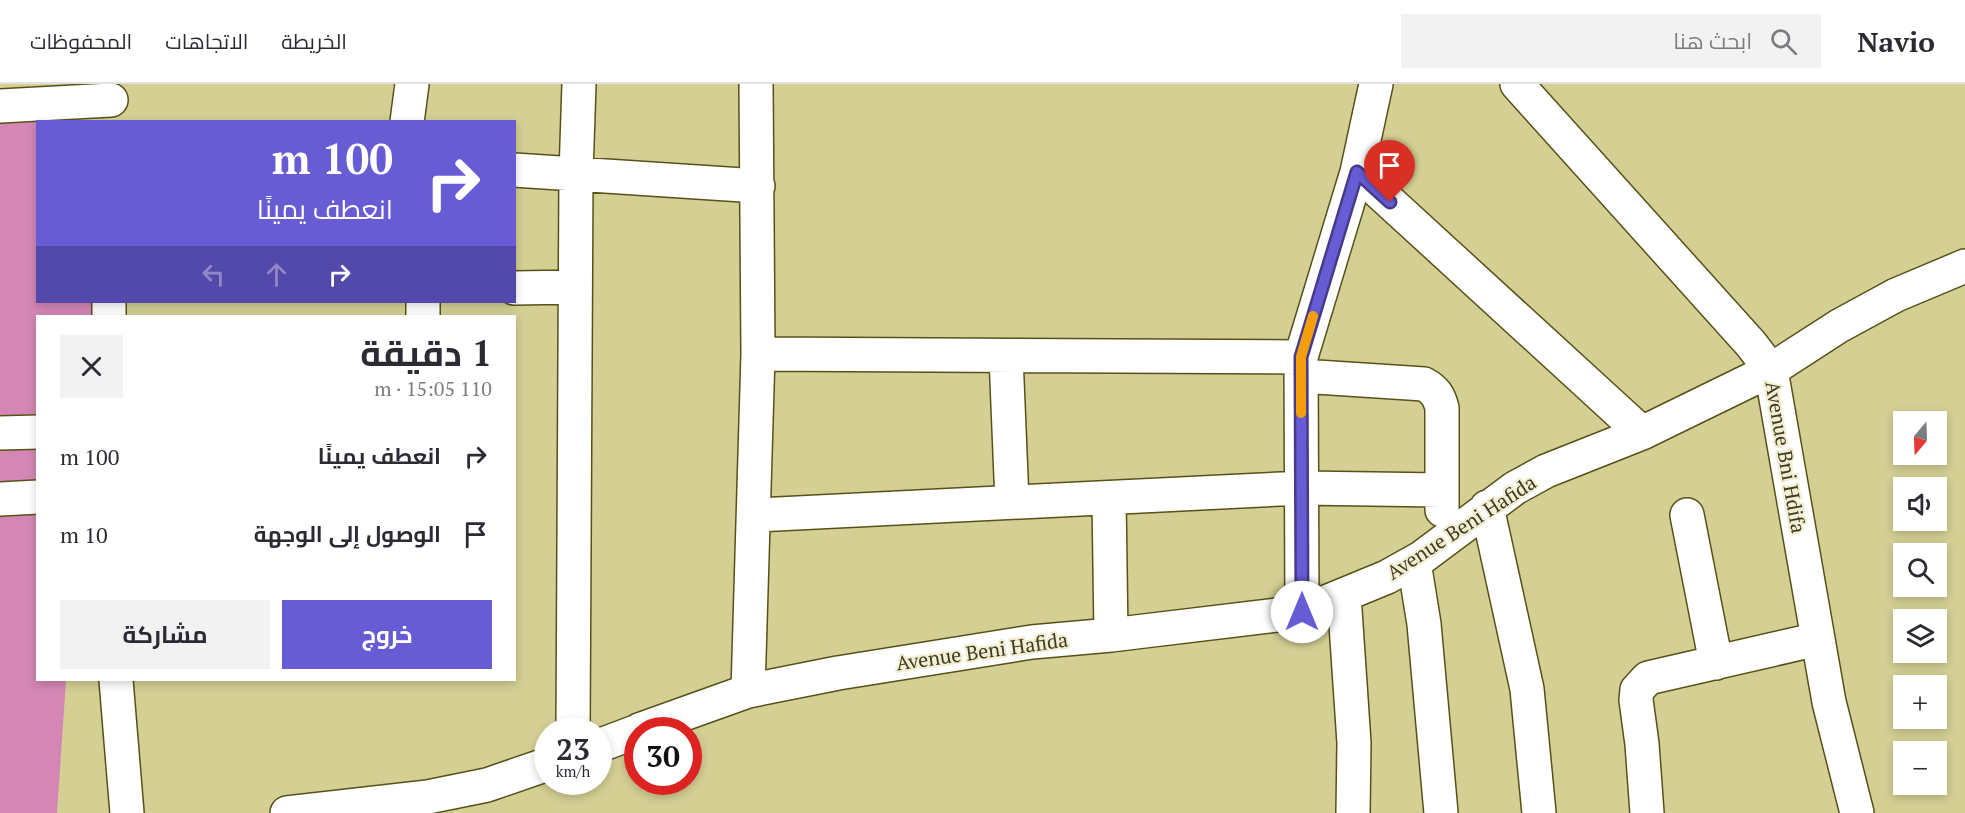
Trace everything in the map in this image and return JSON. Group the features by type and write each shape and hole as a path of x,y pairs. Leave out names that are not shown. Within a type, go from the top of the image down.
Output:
{"street":[{"path":"407,120 412,84"},
{"path":"573,717 576,174 579,84"},
{"path":"748,691 758,354 756,84"},
{"path":"1302,612 1301,367 1357,172 1376,84"},
{"name":"Avenue Bni Hdifa","path":"1517,84 1751,344 1771,370 1829,702 1857,813"},
{"path":"0,106 112,102"},
{"path":"516,170 758,186"},
{"path":"1357,172 1642,433"},
{"name":"Avenue Beni Hafida","path":"676,717 748,691 838,673 1032,642 1302,612 1387,577 1414,562 1487,507 1546,471 1642,433 1771,370 1839,326 1877,305 1965,266"},
{"path":"516,288 575,287"},
{"path":"758,354 1006,356 1301,367 1424,384 1439,396 1442,408 1442,542"},
{"path":"1006,356 1012,502"},
{"path":"0,433 36,432"},
{"path":"755,515 1302,488 1442,490"},
{"path":"0,499 36,497"},
{"path":"1109,498 1111,635"},
{"path":"1487,507 1527,689 1539,813"},
{"path":"1687,515 1716,663"},
{"path":"1414,562 1424,624 1441,813"},
{"path":"1344,594 1354,743 1353,813"},
{"path":"1647,813 1636,700 1637,690 1648,678 1818,639"},
{"path":"116,681 127,813"},
{"path":"286,813 428,797 487,785 534,769"}],"shaded area":[{"path":"0,116 36,122 36,303 99,303 98,315 36,315 36,681 66,681 57,813 0,813"}],"slow traffic":[{"path":"1301,413 1301,357 1313,316"}],"route":[{"path":"1302,612 1301,357 1357,172 1390,202"}]}
